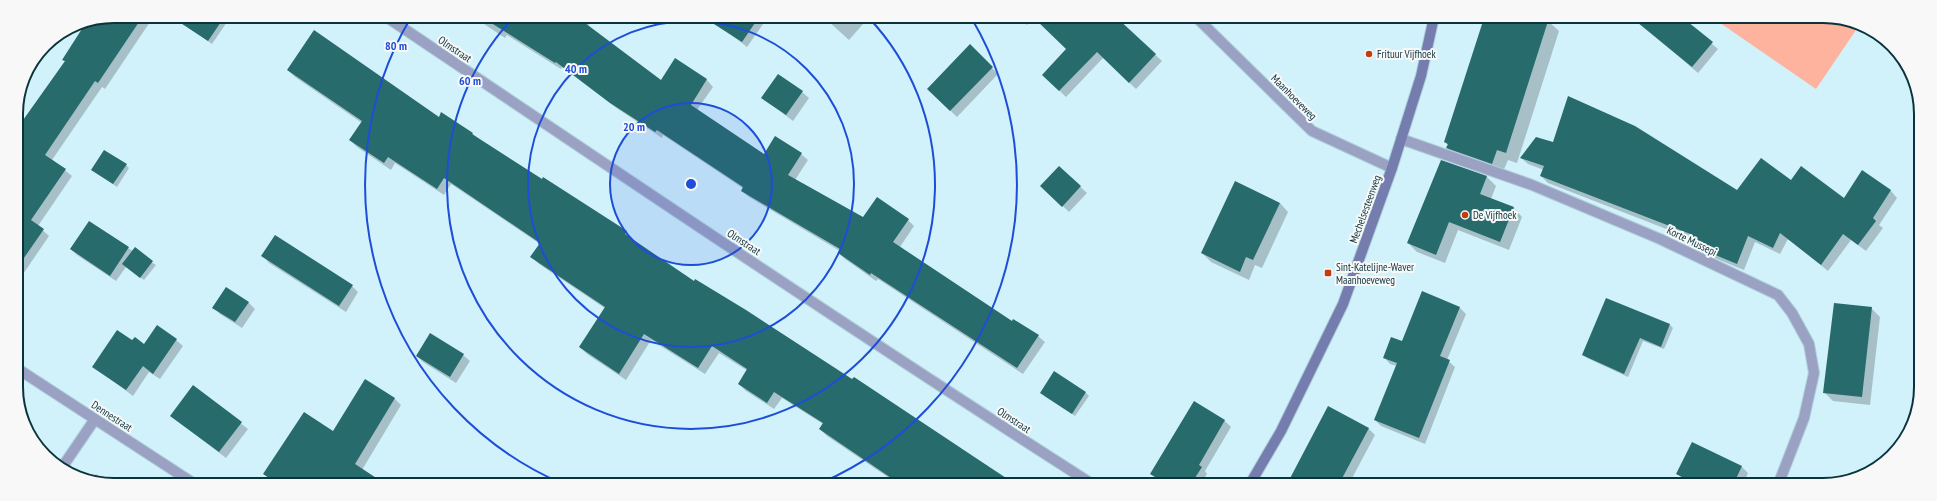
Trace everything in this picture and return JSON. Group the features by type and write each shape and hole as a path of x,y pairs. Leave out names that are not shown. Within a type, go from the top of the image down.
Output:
{"main road":[{"name":"Mechelsesteenweg","path":"1254,478 1281,431 1343,304 1392,168 1421,76 1433,23"}],"street":[{"name":"Olmstraat","path":"395,23 685,218 942,388 1083,478"},
{"name":"Maanhoeveweg","path":"1202,23 1312,131 1392,168"},
{"name":"Korte Mussepi","path":"1401,138 1532,185 1660,239 1778,296 1792,313 1810,344 1814,373 1804,418 1781,478"},
{"name":"Dennestraat","path":"23,372 185,478"},
{"path":"65,463 95,419"}],"shaded area":[{"path":"1720,23 1823,23 1841,25 1856,30 1816,89"}],"building":[{"path":"138,23 98,83 95,81 45,155 66,169 31,220 44,229 23,259 23,120 65,61 62,60 82,29 102,24"},
{"path":"181,23 220,23 208,41"},
{"path":"491,23 585,23 661,80 675,58 707,79 691,105 764,154 775,136 802,153 788,175 863,217 877,197 909,219 893,242 1012,321 1013,319 1039,335 1017,368 871,273 870,275 838,253 840,249 741,191 743,187 657,130 655,132 610,103 556,62 555,63"},
{"path":"712,23 755,23 742,42"},
{"path":"1039,23 1122,23 1156,54 1129,83 1097,52 1059,91 1042,75 1066,49"},
{"path":"1482,23 1547,23 1506,153 1497,150 1492,164 1446,148 1448,144 1444,142"},
{"path":"1638,23 1689,23 1713,42 1692,67"},
{"path":"314,30 439,117 441,112 542,179 543,177 627,231 625,234 694,281 695,279 746,310 852,379 854,377 1006,478 891,478 819,429 823,423 774,392 767,403 738,384 747,369 712,346 698,368 644,334 619,374 579,347 605,307 530,257 540,243 444,178 437,189 388,157 384,163 349,140 362,121 287,70"},
{"path":"970,44 993,67 950,111 927,89"},
{"path":"778,74 803,91 786,115 761,98"},
{"path":"1568,96 1635,126 1737,190 1761,158 1791,180 1801,166 1844,198 1862,170 1891,190 1873,218 1876,221 1858,245 1843,234 1821,265 1780,233 1773,248 1748,236 1737,264 1689,244 1693,235 1540,176 1544,166 1520,158 1536,137 1553,142"},
{"path":"104,150 127,164 113,184 91,170"},
{"name":"De Vijfhoek","path":"1441,160 1487,176 1480,194 1514,207 1500,242 1449,222 1436,255 1407,243"},
{"path":"1059,166 1081,186 1062,207 1040,186"},
{"path":"1235,181 1280,203 1253,260 1246,257 1240,272 1201,253"},
{"path":"89,221 129,247 110,276 70,249"},
{"path":"275,235 353,285 339,306 261,256"},
{"path":"135,247 153,261 140,278 122,264"},
{"path":"226,287 249,302 235,322 212,308"},
{"path":"1422,291 1460,307 1440,356 1450,360 1419,438 1374,420 1397,363 1383,358 1391,337 1402,341"},
{"path":"1606,298 1670,324 1661,347 1640,338 1624,374 1582,355"},
{"path":"1834,303 1872,307 1862,397 1823,393"},
{"path":"157,325 177,339 153,374 143,366 126,390 92,367 117,330 132,340 135,337 144,344"},
{"path":"430,333 464,354 450,377 416,356"},
{"path":"1054,371 1086,392 1072,414 1040,393"},
{"path":"365,379 395,398 355,464 376,478 269,478 263,474 304,412 333,431"},
{"path":"193,385 242,422 219,452 170,416"},
{"path":"1194,401 1225,420 1199,465 1202,467 1195,478 1157,478 1150,474"},
{"path":"1328,406 1369,428 1342,478 1290,478"},
{"path":"1692,442 1742,466 1736,478 1684,478 1676,474"}],"place":[{"name":"Frituur Vijfhoek","path":"1369,54"},
{"name":"De Vijfhoek","path":"1465,215"},
{"name":"Sint-Katelijne-Waver Maanhoeveweg","path":"1328,273"}]}
